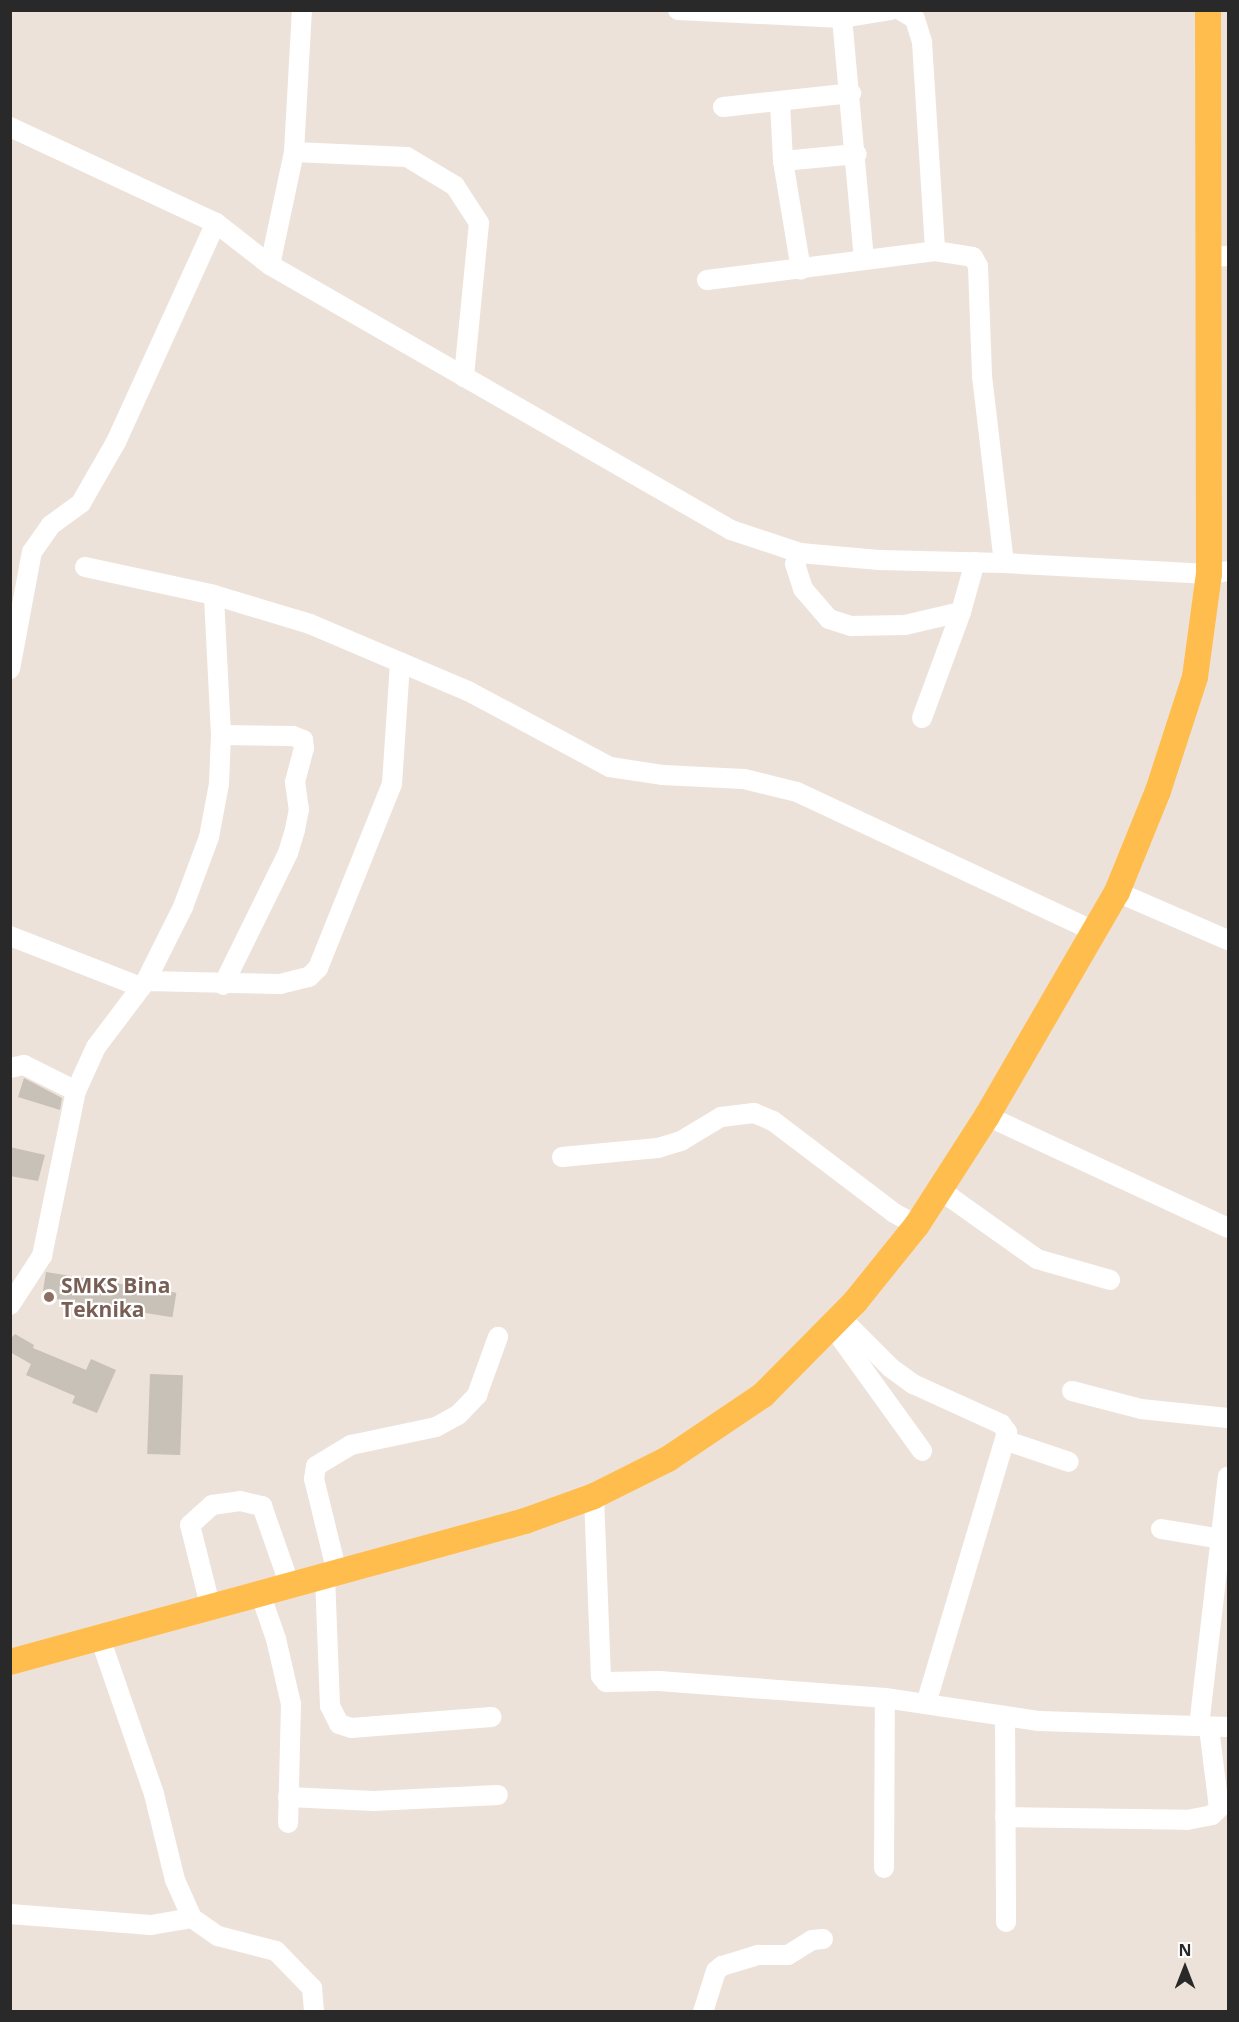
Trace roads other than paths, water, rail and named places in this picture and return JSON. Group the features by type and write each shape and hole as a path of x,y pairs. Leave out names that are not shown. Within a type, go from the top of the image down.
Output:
{"main road":[{"path":"10,1662 99,1635 525,1521 594,1496 668,1459 763,1395 837,1322 917,1226 987,1116 1116,892 1144,828 1188,704 1219,572 1220,257 1208,10"}],"street":[{"path":"270,265 294,152 302,10"},
{"path":"678,10 842,18 891,10"},
{"path":"900,10 915,19 922,42 935,251"},
{"path":"842,18 857,154 864,258"},
{"path":"723,107 780,103 851,93"},
{"path":"780,103 783,161 801,270"},
{"path":"11,132 216,223 270,265 731,530 800,553 879,560 1004,562 1219,572"},
{"path":"294,152 407,157 455,186 479,222 465,377"},
{"path":"783,161 857,154"},
{"path":"10,669 32,552 51,525 81,503 116,442 216,223"},
{"path":"707,280 801,270 864,258 935,251 973,257 978,266 982,376 1004,562"},
{"path":"800,553 795,564 802,589 829,619 851,626 905,625 961,612"},
{"path":"922,718 961,612 975,562"},
{"path":"85,567 214,595 310,624 468,691 596,761 663,775 744,779 797,792 1094,931"},
{"path":"10,1305 42,1256 76,1091 96,1047 144,984 183,907 209,837 219,784 221,735 214,595"},
{"path":"10,936 144,984 280,984 309,977 318,968 392,784 400,662"},
{"path":"221,735 293,736 303,740 304,748 296,782 296,830 288,853 223,984"},
{"path":"1116,892 1228,940"},
{"path":"10,1068 24,1065 76,1091"},
{"path":"562,1157 658,1148 681,1141 721,1117 754,1113 773,1120 894,1214 917,1226"},
{"path":"987,1116 1228,1228"},
{"path":"940,1190 1037,1259 1110,1280"},
{"path":"837,1322 891,1368 935,1396 1001,1424 1007,1441 926,1703"},
{"path":"837,1322 922,1451"},
{"path":"492,1717 351,1728 339,1724 330,1706 331,1574 314,1479 315,1466 351,1445 436,1427 458,1415 477,1395 498,1337"},
{"path":"1072,1391 1141,1409 1228,1418"},
{"path":"1007,1441 1068,1462"},
{"path":"1005,1817 1187,1820 1212,1815 1219,1808 1212,1727 1228,1477"},
{"path":"594,1496 601,1676 606,1682 659,1681 885,1698 1005,1717 1097,1724 1212,1727"},
{"path":"210,1605 190,1525 212,1505 240,1501 262,1506 289,1583"},
{"path":"1161,1529 1223,1550"},
{"path":"260,1593 276,1639 291,1704 288,1823"},
{"path":"99,1635 154,1794 175,1880 192,1918 218,1936 276,1952 312,1988 315,2012"},
{"path":"884,1868 885,1698"},
{"path":"1005,1717 1006,1922"},
{"path":"288,1797 374,1801 498,1795"},
{"path":"10,1914 151,1925 192,1918"},
{"path":"703,2012 716,1971 722,1966 758,1954 788,1954 812,1940 823,1940"}],"place":[{"name":"SMKS Bina Teknika","path":"49,1297"}]}
